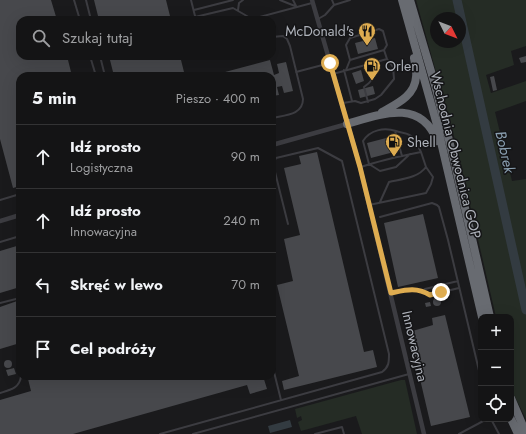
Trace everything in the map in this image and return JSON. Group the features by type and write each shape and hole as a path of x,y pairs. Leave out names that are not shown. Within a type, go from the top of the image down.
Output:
{"highway":[{"name":"Wschodnia Obwodnica GOP","path":"402,0 449,174 481,314"},
{"name":"Wschodnia Obwodnica GOP","path":"410,0 435,85 454,160 489,314"},
{"path":"347,124 372,116 396,104 407,96 412,90 416,77 412,33"},
{"path":"372,116 403,112 424,121 434,133 449,174"},
{"path":"514,405 526,433"},
{"path":"512,422 518,434"}],"street":[{"name":"Innowacyjna","path":"312,1 360,167 424,434"},
{"path":"276,144 347,124"},
{"path":"0,221 16,216"}],"lane":[{"path":"74,0 79,16"},
{"path":"86,0 90,16"},
{"path":"191,0 196,16"},
{"path":"194,10 233,0"},
{"path":"238,10 239,3 243,0"},
{"path":"280,0 296,7"},
{"path":"293,0 296,7"},
{"path":"332,0 334,5"},
{"path":"317,19 325,15 334,5 350,0"},
{"path":"266,16 312,1"},
{"path":"203,16 233,8 247,16"},
{"path":"342,103 352,101 361,103 368,102 380,95 394,79 393,67 387,59 384,50 386,45 383,31 379,30 364,34 350,38 347,41 346,45 350,60 345,70 352,101"},
{"path":"276,37 283,36 287,39 303,99 303,104 296,113 276,117"},
{"path":"350,60 384,50"},
{"path":"333,74 387,59"},
{"path":"91,60 95,72"},
{"path":"101,60 104,72"},
{"path":"296,72 330,63"},
{"path":"368,102 364,87 373,78 370,64"},
{"path":"369,204 386,202 426,193 433,177 426,167 421,152 410,136 404,132 396,131 392,128 384,129 366,136 363,144 369,164 380,171 396,167 410,154"},
{"path":"396,131 402,156"},
{"path":"160,434 382,372 387,369 389,364 389,354 342,161 318,148 276,158"},
{"path":"360,167 421,152"},
{"path":"380,202 389,182 422,173 426,167"},
{"path":"276,176 288,224"},
{"path":"0,200 16,195"},
{"path":"380,217 432,203 437,205 447,234 478,367"},
{"path":"0,242 16,237"},
{"path":"423,291 425,289 458,281"},
{"path":"391,293 410,289 423,291 430,295 459,288"},
{"path":"0,303 16,299"},
{"path":"193,434 410,374"},
{"path":"276,378 282,400"},
{"path":"0,393 12,390 18,385 20,380"},
{"path":"459,434 481,422"},
{"path":"493,422 499,434"},
{"path":"314,434 342,427 344,434"}],"shaded area":[{"path":"416,0 526,0 526,46 511,51 514,65 486,75 491,93 526,81 526,101 495,112 512,181 526,179 526,419 514,395 514,314 495,314 455,140"},
{"path":"405,380 417,434 362,434 356,416 301,431 298,422 302,420 301,416 297,418 295,409"},
{"path":"290,420 292,427 270,433 268,426"}],"building":[{"path":"0,0 51,0 56,16 16,16 16,60 68,60 71,72 16,72 16,187 13,188 0,139"},
{"path":"94,0 166,0 170,16 98,16"},
{"name":"McDonald's","path":"375,38 378,49 358,54 355,43"},
{"path":"526,56 526,62 521,63 519,58"},
{"path":"110,60 181,60 184,72 113,72"},
{"path":"270,60 273,72 225,72"},
{"path":"286,62 293,91 284,93 282,86 277,87 279,95 276,95 276,74 279,73 277,64"},
{"path":"361,70 364,81 356,84 352,73"},
{"path":"494,76 497,90 493,91 490,77"},
{"path":"373,86 375,94 360,98 358,90"},
{"path":"390,137 394,152 371,158 367,143"},
{"path":"317,152 364,352 373,350 377,367 284,390 282,381 299,376 277,285 293,281 284,239 300,235 284,168 301,164 299,156"},
{"path":"423,214 438,278 398,287 384,223"},
{"path":"16,246 16,288 0,293 0,251"},
{"path":"437,298 440,299 440,305 437,306 434,305 433,302 434,299"},
{"path":"16,301 16,344 0,349 0,307"},
{"path":"430,302 431,306 426,307 425,303"},
{"path":"445,315 470,417 431,426 409,332 433,325 432,318"},
{"path":"6,360 10,360 12,364 10,368 6,368 4,366 4,362"},
{"path":"14,368 16,374 8,376 6,370"},
{"path":"28,380 264,380 267,389 250,394 247,385 73,434 0,434 0,400 31,391"}],"waterway":[{"name":"Bobrek","path":"457,0 526,310"}],"place":[{"name":"McDonald's","path":"367,46"},
{"name":"Orlen","path":"372,81"},
{"name":"Shell","path":"394,157"}],"route":[{"path":"330,63 360,167 391,293 410,289 423,291 430,295 441,292"}]}
